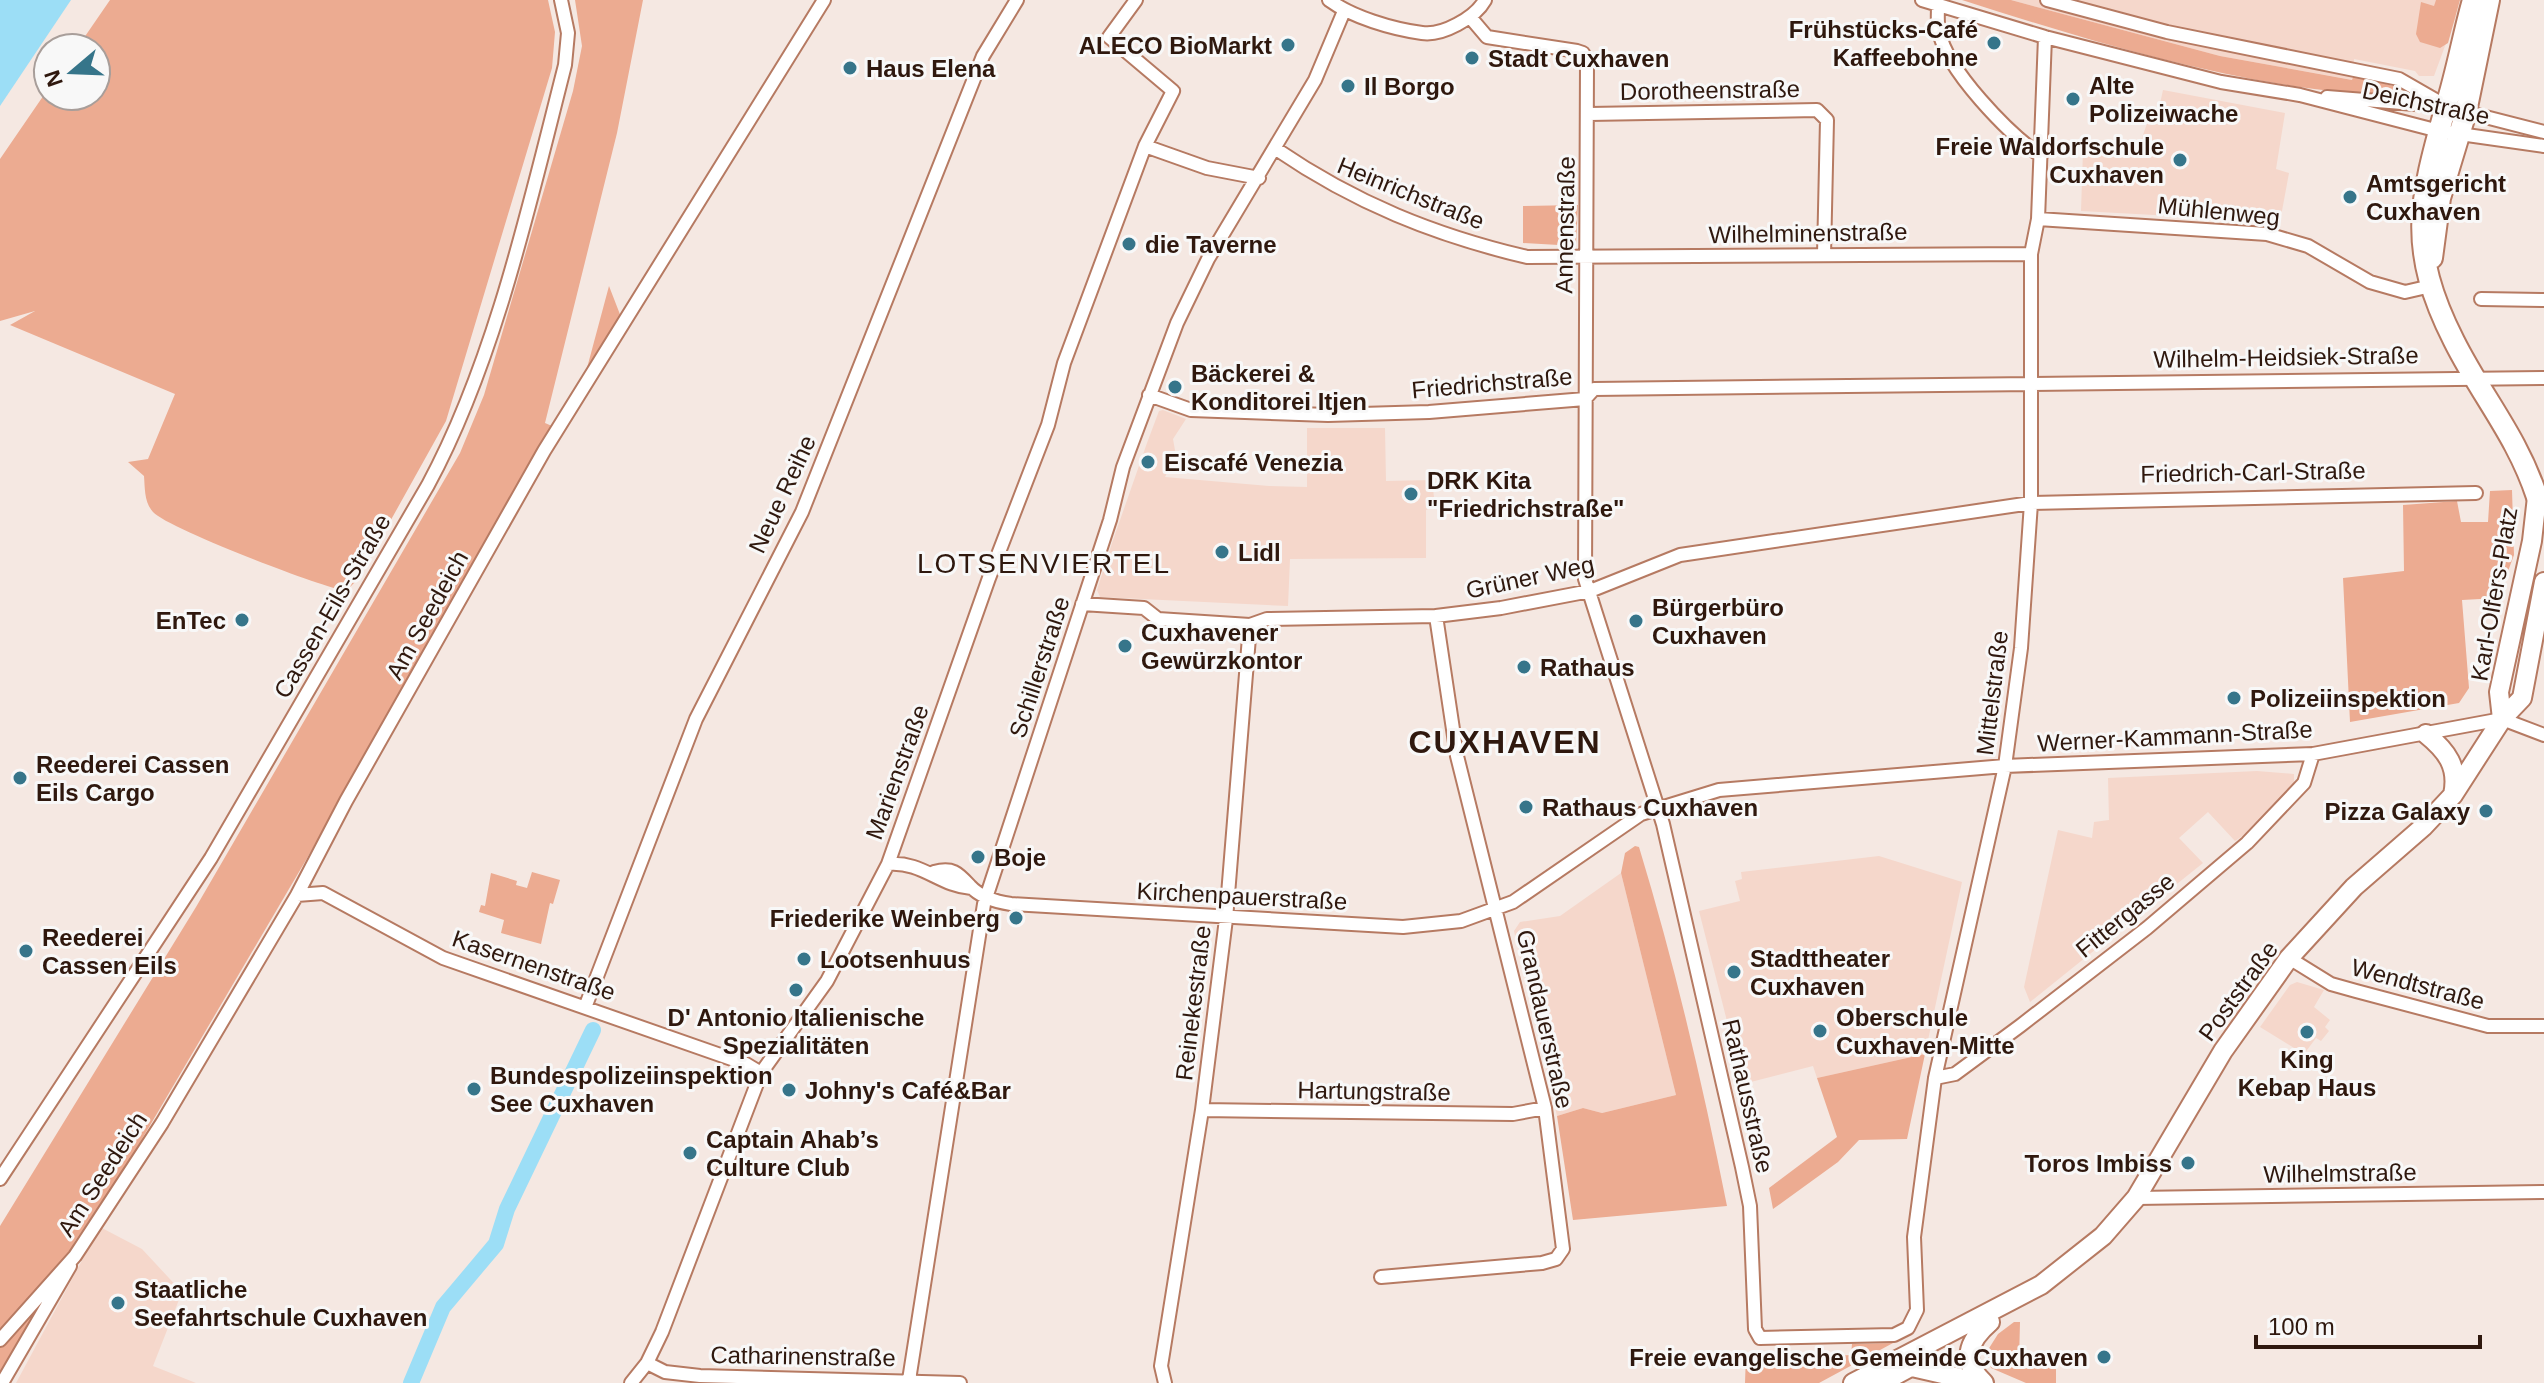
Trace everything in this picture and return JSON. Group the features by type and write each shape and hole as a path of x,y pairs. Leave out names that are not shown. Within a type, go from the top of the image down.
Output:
{"main road":[{"path":"2456,109 2473,0"},
{"path":"2489,0 2448,132 2431,286 2455,344 2514,441 2542,503"}],"street":[{"name":"Cassen-Eils-Straße","path":"0,1179 211,858 420,499 459,426 485,353 565,65 568,33 561,0"},
{"name":"Am Seedeich","path":"2,1383 60,1288 75,1256 162,1123 297,895 346,801 544,451 824,0"},
{"name":"Neue Reihe","path":"586,1005 696,719 802,512 983,56 1017,0"},
{"name":"Marienstraße","path":"631,1383 647,1363 719,1192 761,1073 827,981 888,864 989,578 1048,425 1064,363 1145,146 1173,91 1109,37 1136,0"},
{"path":"1329,0 1344,11 1424,34 1470,17 1485,0"},
{"name":"Deichstraße","path":"1922,0 2045,37 2221,82 2300,95 2456,109 2544,132"},
{"path":"2047,0 2167,32 2399,79 2456,109"},
{"path":"1938,6 1939,32 1952,59 2012,136 2041,156"},
{"name":"Schillerstraße","path":"909,1380 986,897 1110,520 1123,467 1177,323 1208,259 1315,80 1344,11"},
{"name":"Annenstraße","path":"1470,17 1487,37 1583,53 1587,62 1585,579 1590,591"},
{"name":"Mittelstraße","path":"1894,1335 1908,1328 1917,1310 1914,1237 1935,1078 2005,766 2021,648 2031,503 2031,254 2038,219 2045,37"},
{"name":"Deichstraße","path":"2300,95 2448,132 2544,146"},
{"name":"Dorotheenstraße","path":"1589,114 1817,110 1827,120 1824,255"},
{"path":"1145,146 1207,168 1259,178"},
{"name":"Heinrichstraße","path":"1276,149 1331,186 1457,241 1527,257 1586,258"},
{"name":"Mühlenweg","path":"2038,219 2267,234 2308,246 2370,282 2405,292 2431,286"},
{"name":"Wilhelminenstraße","path":"1586,258 2031,254"},
{"path":"2481,299 2544,300"},
{"name":"Wilhelm-Heidsiek-Straße","path":"2030,384 2544,378"},
{"name":"Friedrichstraße","path":"1149,395 1191,410 1328,415 1429,412 1585,399 1594,389 2030,384"},
{"name":"Friedrich-Carl-Straße","path":"2031,503 2476,493"},
{"name":"Grüner Weg","path":"1082,604 1144,608 1158,619 1250,625 1267,619 1436,616 1590,591 1680,555 2031,503"},
{"name":"Karl-Olfers-Platz","path":"2502,719 2502,678 2542,503"},
{"name":"Karl-Olfers-Platz","path":"2502,719 2522,698 2544,582"},
{"name":"Rathausstraße","path":"1590,591 1658,807 1750,1206 1755,1329 1760,1338 1894,1335"},
{"name":"Grandauerstraße","path":"1381,1277 1497,1268 1556,1259 1563,1249 1545,1108 1451,724 1436,616"},
{"name":"Reinekestraße","path":"1165,1383 1161,1366 1202,1110 1226,919 1250,625"},
{"path":"2502,719 2544,735"},
{"name":"Werner-Kammann-Straße","path":"1495,910 1541,885 1641,814 1719,790 2005,766 2313,754 2502,719"},
{"name":"Poststraße","path":"1853,1383 1907,1372 2071,1263 2103,1236 2136,1198 2223,1051 2289,958 2354,887 2423,827 2453,795 2502,719"},
{"path":"2426,734 2442,747 2455,770 2453,795"},
{"name":"Fittergasse","path":"1935,1078 1955,1074 2020,1026 2147,928 2247,843 2304,783 2313,754"},
{"name":"Kirchenpauerstraße","path":"888,864 910,865 934,872 948,869 963,875 971,888 986,897 1011,904 1403,927 1461,921 1495,910"},
{"name":"Kasernenstraße","path":"297,895 323,893 443,958 586,1005 746,1064 761,1073"},
{"name":"Wendtstraße","path":"2289,958 2331,984 2370,995 2488,1026 2544,1026"},
{"name":"Hartungstraße","path":"1202,1110 1513,1114 1545,1108"},
{"name":"Wilhelmstraße","path":"2136,1198 2544,1192"},
{"name":"Am Seedeich","path":"0,1340 75,1256"},
{"name":"Poststraße","path":"1881,1383 1907,1372 1990,1322 2023,1294"},
{"path":"1983,1383 1973,1372 1968,1358 1970,1344 1990,1322"},
{"name":"Catharinenstraße","path":"647,1363 665,1372 700,1376 960,1383"},
{"path":"1907,1372 1983,1383"}],"shaded area":[{"path":"110,0 548,0 555,32 552,68 446,421 358,579 346,591 245,556 185,531 153,512 146,499 144,476 128,462 148,459 175,394 10,325 35,311 0,321 0,159 32,112 112,112 112,32 88,32"},
{"path":"575,0 643,0 617,133 545,423 552,426 306,860 132,1156 74,1243 56,1292 0,1374 0,1226 196,907 460,453 484,395 573,91 582,46"},
{"path":"1962,0 2011,0 2220,56 2352,80 2354,75 2400,88 2399,96 2288,85 2178,63"},
{"path":"2011,0 2448,0 2444,9 2456,16 2434,76 2419,76 2415,71 2354,59 2353,80 2220,56"},
{"path":"2436,0 2460,0 2448,43 2440,48 2420,42 2416,34 2421,2 2434,6"},
{"name":"Freie Waldorfschule Cuxhaven","path":"2163,90 2285,113 2276,169 2289,173 2279,227 2227,219 2081,211 2083,150 2096,150 2097,141 2140,143 2148,121 2156,122"},
{"path":"1578,205 1576,246 1523,243 1523,206"},
{"path":"609,286 621,317 587,368"},
{"path":"1159,411 1186,419 1173,439 1176,456 1165,477 1269,486 1307,487 1307,428 1385,428 1386,481 1432,480 1435,506 1426,510 1426,558 1290,559 1288,606 1100,597 1097,590 1112,543"},
{"path":"2512,490 2514,555 2498,598 2462,600 2469,688 2459,703 2350,722 2343,578 2404,571 2403,505 2457,501 2461,522 2488,522 2490,491"},
{"path":"2257,771 2294,774 2294,783 2254,828 2235,841 2208,812 2179,838 2203,863 2030,1002 2024,987 2058,830 2092,838 2094,822 2109,820 2108,778"},
{"path":"1635,846 1639,847 1676,981 1727,1206 1573,1220 1557,1116 1583,1108 1602,1113 1676,1095 1621,873 1625,853"},
{"path":"1879,856 1962,882 1925,1054 1817,1078 1813,1066 1743,1084 1699,911 1740,901 1735,881 1742,879 1741,872"},
{"path":"532,872 560,880 553,904 550,903 541,944 501,933 504,920 479,912 481,905 485,906 491,873 517,881 516,885 527,888"},
{"path":"1621,873 1676,1095 1602,1113 1583,1108 1557,1116 1514,931 1520,922 1560,916"},
{"path":"2297,982 2324,990 2314,1007 2330,1020 2325,1027 2329,1031 2321,1041 2316,1038 2304,1054 2260,1027 2290,985"},
{"path":"1925,1054 1907,1139 1859,1140 1838,1162 1773,1209 1769,1188 1837,1137 1817,1078"},
{"name":"Staatliche Seefahrtschule Cuxhaven","path":"100,1227 142,1249 182,1292 153,1366 196,1383 16,1383"},
{"path":"2014,1322 2020,1322 2019,1361 2056,1364 2056,1383 2026,1383 1991,1368 1986,1353 1998,1334"},
{"path":"1893,1343 1819,1383 1745,1383 1746,1354 1751,1360 1851,1355 1852,1344"}],"water":[{"path":"0,0 71,0 50,32 32,32 32,58 0,106"}],"waterway":[{"path":"411,1383 443,1307 496,1244 507,1209 593,1030"}],"place":[{"name":"Frühstücks-Café Kaffeebohne","path":"1994,43"},
{"name":"ALECO BioMarkt","path":"1288,45"},
{"name":"Stadt Cuxhaven","path":"1472,58"},
{"name":"Haus Elena","path":"850,68"},
{"name":"Il Borgo","path":"1348,86"},
{"name":"Alte Polizeiwache","path":"2073,99"},
{"name":"Freie Waldorfschule Cuxhaven","path":"2180,160"},
{"name":"Amtsgericht Cuxhaven","path":"2350,197"},
{"name":"die Taverne","path":"1129,244"},
{"name":"Bäckerei & Konditorei Itjen","path":"1175,387"},
{"name":"Eiscafé Venezia","path":"1148,462"},
{"name":"DRK Kita \"Friedrichstraße\"","path":"1411,494"},
{"name":"Lidl","path":"1222,552"},
{"name":"EnTec","path":"242,620"},
{"name":"Bürgerbüro Cuxhaven","path":"1636,621"},
{"name":"Cuxhavener Gewürzkontor","path":"1125,646"},
{"name":"Rathaus","path":"1524,667"},
{"name":"Polizeiinspektion","path":"2234,698"},
{"name":"Reederei Cassen Eils Cargo","path":"20,778"},
{"name":"Rathaus Cuxhaven","path":"1526,807"},
{"name":"Pizza Galaxy","path":"2486,811"},
{"name":"Boje","path":"978,857"},
{"name":"Friederike Weinberg","path":"1016,918"},
{"name":"Reederei Cassen Eils","path":"26,951"},
{"name":"Lootsenhuus","path":"804,959"},
{"name":"Stadttheater Cuxhaven","path":"1734,972"},
{"name":"D' Antonio Italienische Spezialitäten","path":"796,990"},
{"name":"Oberschule Cuxhaven-Mitte","path":"1820,1031"},
{"name":"King Kebap Haus","path":"2307,1032"},
{"name":"Bundespolizeiinspektion See Cuxhaven","path":"474,1089"},
{"name":"Johny's Café&Bar","path":"789,1090"},
{"name":"Captain Ahab’s Culture Club","path":"690,1153"},
{"name":"Toros Imbiss","path":"2188,1163"},
{"name":"Staatliche Seefahrtschule Cuxhaven","path":"118,1303"},
{"name":"Freie evangelische Gemeinde Cuxhaven","path":"2104,1357"}],"district":[{"name":"LOTSENVIERTEL","path":"1044,563"},
{"name":"CUXHAVEN","path":"1505,742"}]}
